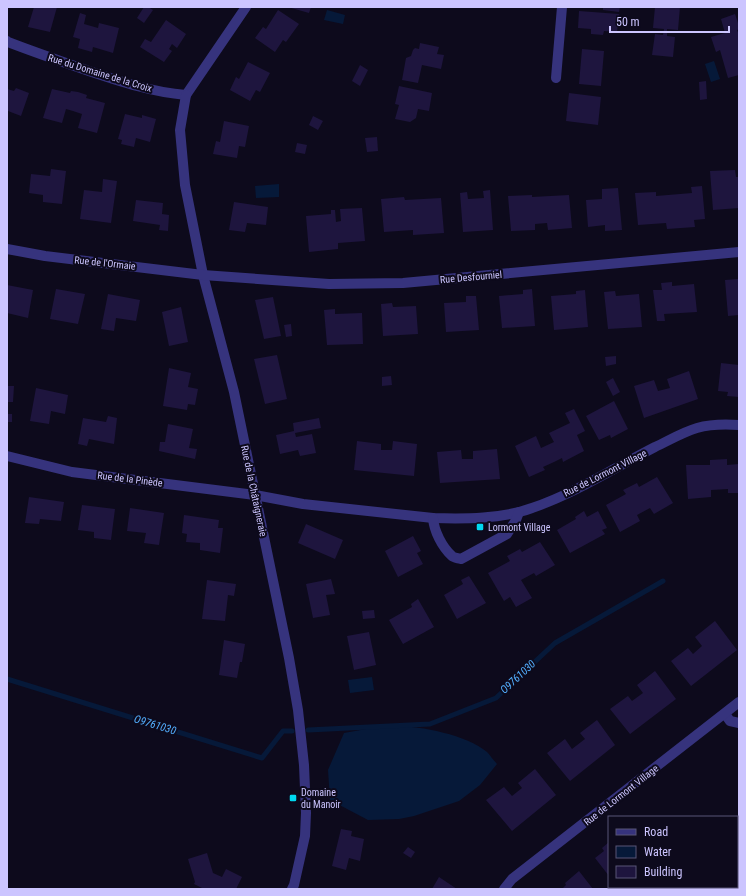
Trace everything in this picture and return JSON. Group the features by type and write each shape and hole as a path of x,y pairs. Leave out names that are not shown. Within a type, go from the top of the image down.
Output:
{"street":[{"path":"186,95 246,7"},
{"path":"556,78 562,7"},
{"name":"Rue du Domaine de la Croix","path":"7,41 35,53 121,82 166,93 186,95"},
{"name":"Rue de la Châtaigneraie","path":"186,95 180,130 185,185 203,275 234,392 289,658 298,710 304,765 306,813 305,836 292,889"},
{"name":"Rue de l'Ormaie","path":"7,249 45,256 203,275"},
{"name":"Rue Desfourniel","path":"203,275 329,284 403,283 739,252"},
{"name":"Rue de Lormont Village","path":"255,495 303,504 433,518 454,519 520,512 532,509 582,487 629,460 696,428 719,424 739,425"},
{"name":"Rue de la Pinède","path":"7,456 72,472 255,495"},
{"path":"433,518 434,527 444,545 453,557 461,559 507,534 520,512"},
{"name":"Rue de Lormont Village","path":"504,889 512,879 739,702"},
{"path":"725,714 730,721 739,723"}],"water":[{"path":"327,10 345,15 343,24 324,20"},
{"path":"714,61 720,79 711,82 705,64"},
{"path":"279,184 279,197 256,198 255,186"},
{"path":"372,677 374,690 350,693 348,680"},
{"path":"395,726 406,726 456,736 478,746 487,752 497,764 480,785 459,801 414,816 399,819 368,820 330,800 328,770 344,733"}],"building":[{"path":"34,7 57,7 50,32 28,27"},
{"path":"144,7 148,7 153,10 144,23 137,18"},
{"path":"288,7 311,7 309,13"},
{"path":"603,7 620,7 619,12 603,10"},
{"path":"655,7 680,7 678,30 667,29 667,36 675,37 673,57 652,55 655,34 663,35 664,29 653,28"},
{"path":"278,10 299,24 286,42 283,40 275,52 255,38 263,27 266,29"},
{"path":"579,11 619,14 617,32 604,31 603,35 591,34 591,29 578,28"},
{"path":"80,13 86,15 84,24 98,28 99,23 119,28 113,53 93,47 92,52 78,48 80,39 73,37"},
{"path":"735,14 739,26 739,29 737,30 739,35 739,75 728,78 720,50 716,52 711,37 725,33 721,19"},
{"path":"166,20 186,34 177,48 172,44 169,49 172,51 164,62 140,47 145,39 151,42"},
{"path":"420,43 439,47 437,54 444,55 441,69 422,65 418,83 402,80 406,58 411,56 415,48 419,49"},
{"path":"582,49 604,51 601,86 579,84"},
{"path":"248,62 270,73 260,92 256,90 250,101 230,90 236,77 239,79"},
{"path":"360,65 368,70 360,86 352,81"},
{"path":"706,81 707,99 700,100 699,82"},
{"path":"399,86 432,93 429,111 418,109 416,118 410,122 395,119 399,105 395,104"},
{"path":"16,88 29,93 21,116 8,111 7,114 7,89 14,91"},
{"path":"52,89 70,93 71,91 78,92 87,95 86,98 105,103 97,133 78,128 82,114 66,109 62,123 43,118"},
{"path":"569,93 601,97 598,125 566,121"},
{"path":"125,114 142,118 142,115 156,119 150,142 136,138 134,147 121,144 122,140 118,139"},
{"path":"313,116 323,121 318,130 309,125"},
{"path":"224,121 249,126 245,147 239,146 237,158 213,154 216,141 220,142"},
{"path":"377,137 378,151 367,152 365,138"},
{"path":"297,143 307,145 305,154 295,152"},
{"path":"51,169 66,171 62,204 43,202 43,195 29,193 31,174 50,176"},
{"path":"735,170 736,177 739,177 739,208 713,210 710,171"},
{"path":"103,179 117,181 111,223 80,219 84,190 102,192"},
{"path":"702,186 705,219 694,220 695,227 667,229 666,223 638,225 635,193 656,192 656,196 692,193 691,187"},
{"path":"618,188 622,230 605,231 605,225 588,227 586,200 602,199 602,189"},
{"path":"490,190 493,230 463,232 460,193 467,192 468,199 484,198 483,191"},
{"path":"532,195 532,197 569,195 572,228 548,230 547,223 535,224 535,230 511,231 508,196"},
{"path":"404,197 405,200 441,198 444,233 413,235 413,230 384,232 381,199"},
{"path":"136,200 163,203 162,214 169,215 168,231 159,230 160,225 133,221"},
{"path":"234,202 268,207 266,225 247,223 245,232 229,230"},
{"path":"362,208 365,241 338,243 338,249 309,252 306,216 331,214 331,210 335,210 336,222 341,221 340,209"},
{"path":"739,279 739,315 728,316 725,280"},
{"path":"672,282 672,286 694,284 697,312 664,314 665,321 657,321 653,290 662,290 661,283"},
{"path":"7,285 33,290 28,318 7,313"},
{"path":"56,289 85,294 78,324 50,319"},
{"path":"532,289 535,326 502,328 499,296 523,294 523,290"},
{"path":"585,290 588,327 554,330 551,296 576,294 576,291"},
{"path":"615,291 616,296 639,294 642,327 608,329 604,292"},
{"path":"108,294 140,300 136,321 116,318 114,331 101,329"},
{"path":"466,296 476,296 479,330 446,332 444,303 466,302"},
{"path":"273,297 281,336 264,339 255,300"},
{"path":"392,303 393,307 416,306 418,334 383,336 381,304"},
{"path":"181,307 188,342 169,346 162,312"},
{"path":"335,309 335,314 362,313 363,344 327,345 324,310"},
{"path":"291,324 292,336 286,337 284,325"},
{"path":"277,355 287,399 265,404 254,359"},
{"path":"616,356 616,364 606,366 605,357"},
{"path":"721,363 739,365 739,397 727,396 728,392 718,391"},
{"path":"169,368 191,373 188,387 198,389 195,405 188,404 187,410 163,406"},
{"path":"689,371 698,399 644,418 634,386 654,380 658,391 670,388 667,379"},
{"path":"391,376 392,385 382,386 382,377"},
{"path":"613,378 620,392 613,396 606,382"},
{"path":"7,386 14,386 13,402 7,402"},
{"path":"36,388 68,395 65,414 51,411 49,424 30,421"},
{"path":"614,401 628,429 611,438 610,435 599,440 586,416"},
{"path":"574,409 585,431 577,435 584,451 563,462 562,458 543,467 545,470 529,477 515,446 536,436 541,448 554,442 549,433 570,423 565,413"},
{"path":"7,414 12,414 12,422 7,422"},
{"path":"108,416 117,418 114,444 89,439 87,446 78,444 83,418 106,422"},
{"path":"319,418 321,428 295,433 296,437 312,434 316,453 300,456 298,450 280,454 276,435 294,431 293,423"},
{"path":"168,424 193,429 189,448 197,449 195,459 159,451 160,442 165,442"},
{"path":"357,441 381,444 381,450 392,450 393,441 417,444 414,476 354,470"},
{"path":"497,449 500,479 440,483 437,452 461,450 462,459 473,459 473,451"},
{"path":"727,459 727,465 739,464 739,493 728,493 728,489 711,490 711,497 688,499 686,465 710,465 710,460"},
{"path":"657,477 673,503 654,514 650,508 637,515 640,521 620,532 606,505 626,494 623,490 637,483 639,487"},
{"path":"29,497 64,502 61,521 40,519 39,524 25,523"},
{"path":"82,505 115,509 111,540 94,538 94,532 78,530"},
{"path":"130,508 164,513 159,545 144,543 146,533 127,531"},
{"path":"584,511 587,517 598,511 607,528 602,530 605,534 570,553 557,530 576,519 575,517"},
{"path":"184,515 219,520 218,528 223,528 220,553 200,550 200,543 186,542 187,534 182,533"},
{"path":"306,524 343,540 335,559 298,543"},
{"path":"413,536 421,551 417,553 423,564 398,577 385,551"},
{"path":"540,542 555,565 536,576 534,573 521,580 532,598 516,607 510,597 504,601 488,573 510,561 507,556 520,549 522,552"},
{"path":"469,576 486,603 457,619 444,595 463,584 461,580"},
{"path":"331,579 335,594 326,595 330,615 313,618 306,584"},
{"path":"207,580 236,584 234,596 228,595 225,621 202,619"},
{"path":"418,599 434,627 403,644 389,620 412,607 411,604"},
{"path":"374,610 375,618 363,619 362,611"},
{"path":"715,621 737,650 691,686 671,661 688,648 693,654 702,646 695,637"},
{"path":"369,632 376,665 354,670 347,636"},
{"path":"224,640 245,644 242,662 240,662 237,678 219,675"},
{"path":"655,671 676,699 630,734 610,709 628,696 632,701 643,693 637,685"},
{"path":"597,720 615,745 570,781 547,753 565,739 572,749 585,739 580,733"},
{"path":"535,769 556,795 512,831 486,800 504,787 512,796 522,788 518,783"},
{"path":"341,829 352,831 351,836 364,839 360,861 349,858 346,870 332,866"},
{"path":"608,843 608,875 595,858 604,851 602,848"},
{"path":"408,847 415,852 411,858 403,853"},
{"path":"207,853 213,873 222,877 226,869 242,877 236,889 204,889 194,884 195,882 188,859"},
{"path":"579,871 593,889 562,889 566,885 565,883"},
{"path":"439,877 457,889 432,889"}],"waterway":[{"name":"O9761030","path":"308,730 430,724 496,698 555,643 663,581"},
{"name":"O9761030","path":"7,679 262,758 283,731 292,731"}],"place":[{"name":"Lormont Village","path":"480,527"},
{"name":"Domaine du Manoir","path":"293,798"}]}
